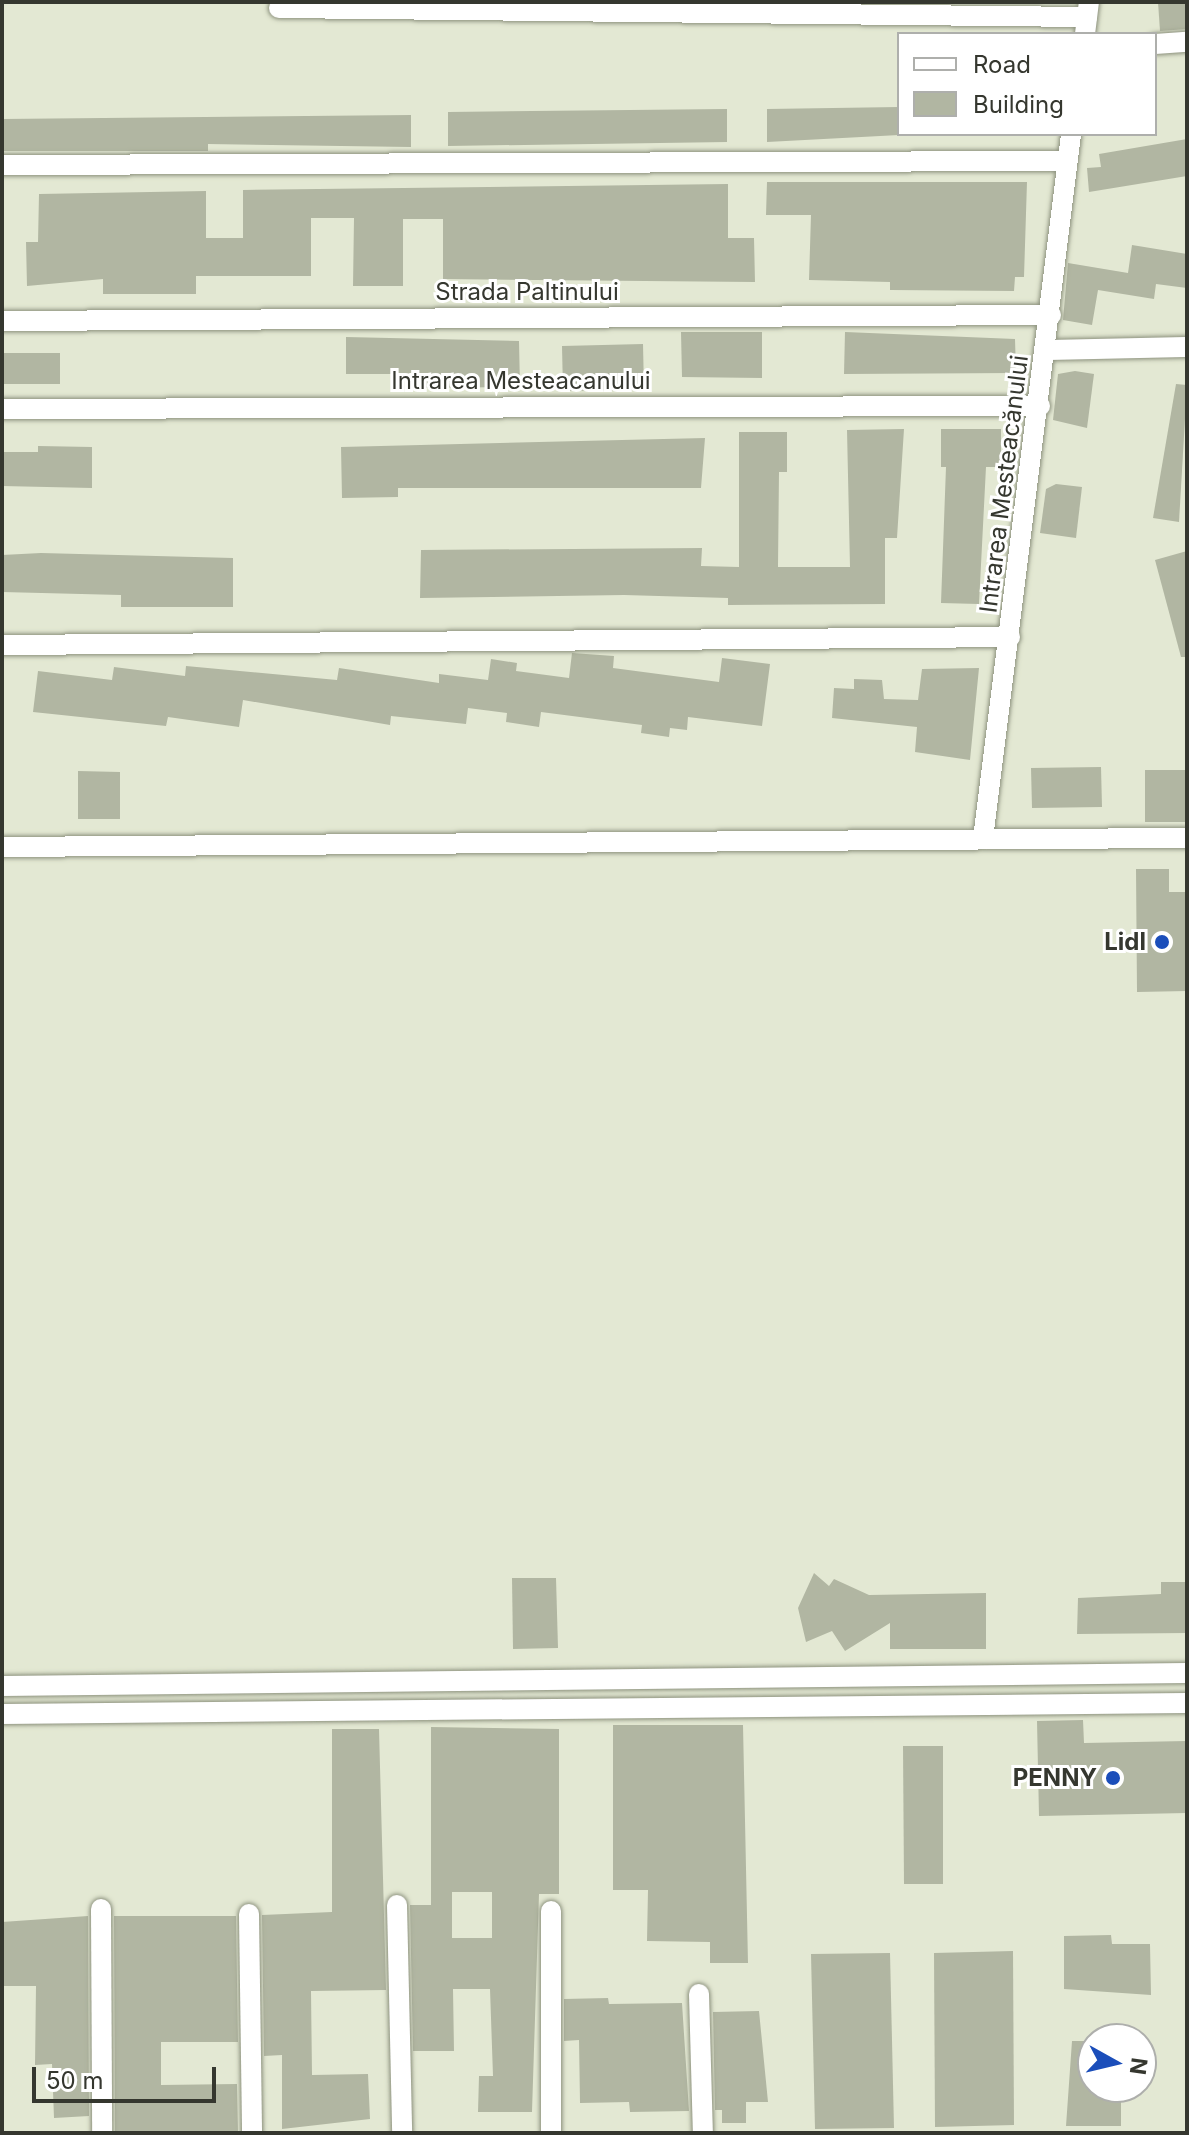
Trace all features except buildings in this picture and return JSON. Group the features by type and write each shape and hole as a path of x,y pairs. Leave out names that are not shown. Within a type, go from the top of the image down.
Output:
{"street":[{"path":"279,8 1087,18"},
{"path":"1157,44 1187,42"},
{"name":"Intrarea Mesteacănului","path":"983,839 1047,350 1071,136"},
{"path":"2,165 1067,161"},
{"name":"Strada Paltinului","path":"2,321 1051,315"},
{"path":"1047,350 1187,347"},
{"name":"Intrarea Mesteacanului","path":"2,409 1040,406"},
{"path":"2,645 1010,637"},
{"path":"2,847 1187,838"},
{"path":"2,1686 1187,1673"},
{"path":"2,1714 1187,1703"},
{"path":"397,1905 402,2133"},
{"path":"101,1909 102,2133"},
{"path":"551,1911 551,2133"},
{"path":"249,1914 252,2133"},
{"path":"699,1994 703,2133"}],"place":[{"name":"Lidl","path":"1162,942"},
{"name":"PENNY","path":"1113,1778"}]}
